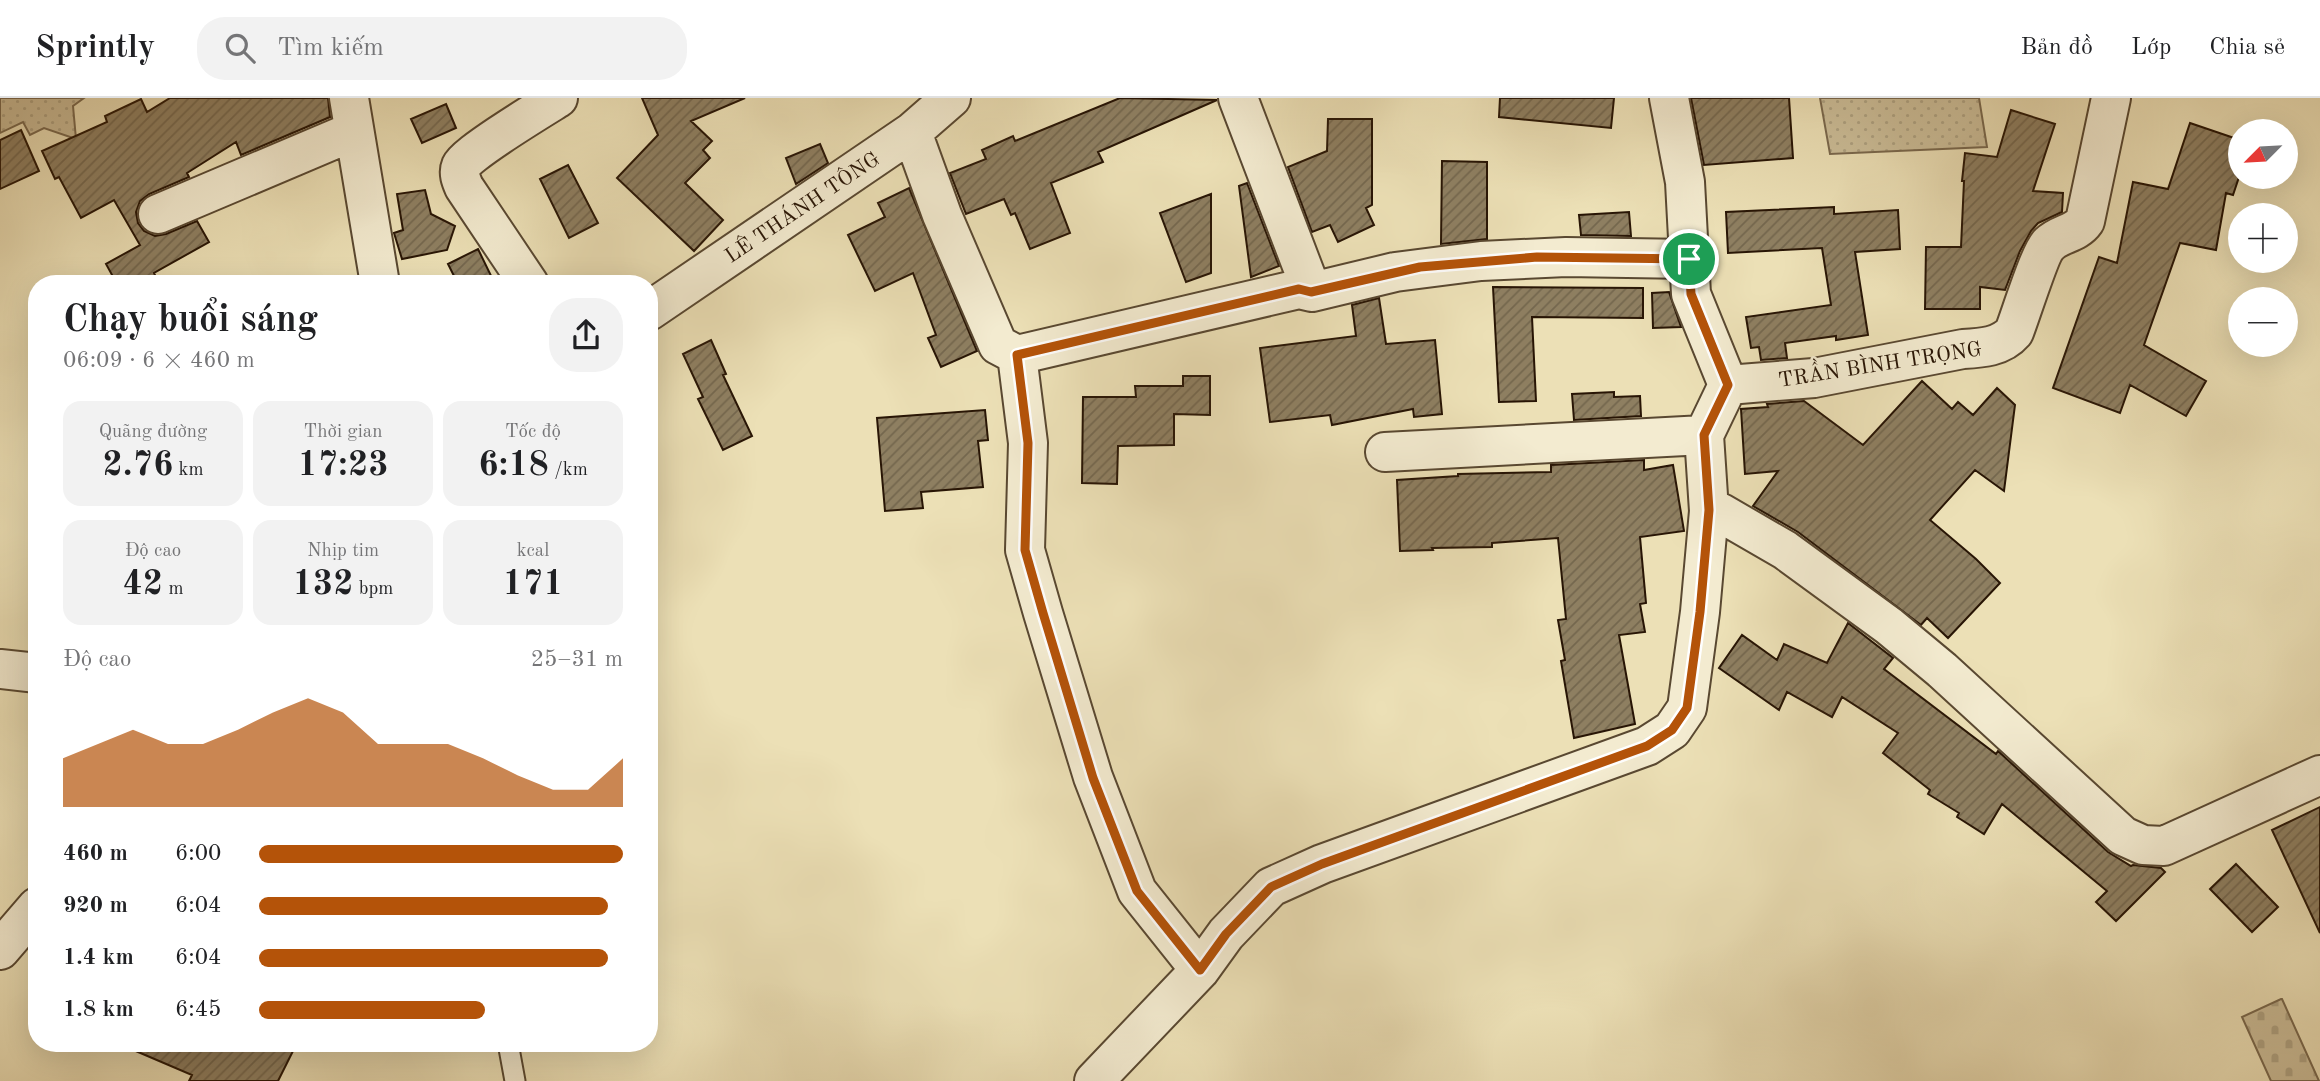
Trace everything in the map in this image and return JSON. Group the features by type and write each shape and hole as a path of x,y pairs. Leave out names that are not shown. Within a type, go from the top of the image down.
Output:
{"street":[{"path":"523,275 464,187 460,169 462,163 484,146 558,98"},
{"name":"LÊ THÁNH TÔNG","path":"658,305 912,132 951,98"},
{"path":"1238,98 1311,292"},
{"path":"1094,1081 1200,970 1226,934 1271,887 1322,864 1647,746 1672,730 1687,708 1700,612 1709,510 1704,435 1728,385 1691,294 1685,183 1669,98"},
{"name":"TRẦN BÌNH TRỌNG","path":"1728,385 1814,378 1963,349 1985,348 2010,337 2045,249 2059,237 2074,232 2085,221 2111,98"},
{"path":"158,214 351,114 378,275"},
{"path":"912,132 942,215 998,345 1017,355 1299,289 1311,292 1395,272 1481,261 1566,257 1689,259"},
{"path":"1017,355 1028,443 1025,550 1043,613 1093,778 1137,891 1200,970"},
{"path":"1385,452 1704,435"},
{"path":"1709,510 1721,513 1785,550 1889,626 1942,670 2123,836 2143,845 2164,846 2320,775"},
{"path":"0,669 28,672"},
{"path":"0,950 28,917"}],"lane":[{"path":"509,1052 514,1081"}],"green space":[{"path":"0,98 84,98 73,106 76,139 44,128 30,135 23,122 0,133"},
{"path":"1820,98 1979,98 1987,147 1830,154"},
{"path":"2282,999 2319,1081 2271,1081 2242,1017"}],"building":[{"path":"170,98 328,98 330,117 241,155 236,142 187,173 189,177 149,194 140,201 136,212 138,223 144,231 155,236 166,234 197,221 209,242 154,273 155,275 112,275 106,264 140,245 114,200 81,218 59,177 55,179 42,151 107,122 105,116 141,99 147,112"},
{"path":"642,98 745,98 691,121 712,141 703,150 710,158 685,183 723,220 694,251 617,178 658,135"},
{"path":"1120,98 1217,100 1098,152 1103,162 1051,183 1070,233 1030,249 1015,213 1011,215 1004,199 966,214 950,173 986,159 982,150 1013,136 1015,141"},
{"path":"1500,98 1614,98 1611,128 1499,117"},
{"path":"1691,98 1789,98 1793,158 1704,165"},
{"path":"446,104 456,128 422,143 411,119"},
{"path":"2011,110 2055,124 2033,191 2063,193 2062,212 2038,223 2031,231 2005,290 1980,287 1980,309 1925,309 1926,247 1961,247 1965,153 1997,157"},
{"path":"1328,119 1372,119 1372,205 1366,208 1374,225 1338,242 1330,225 1312,232 1288,167 1327,151"},
{"path":"2190,123 2228,136 2228,189 2235,189 2233,195 2226,193 2216,250 2180,243 2144,345 2206,381 2186,416 2130,385 2120,413 2053,388 2099,257 2117,263 2133,182 2168,189"},
{"path":"21,130 39,171 0,189 0,140"},
{"path":"820,144 828,163 796,184 786,158"},
{"path":"1442,161 1487,162 1487,239 1441,244"},
{"path":"568,165 598,223 569,238 540,179"},
{"path":"1247,183 1279,266 1251,277 1239,186"},
{"path":"909,188 977,351 941,367 928,338 936,335 913,273 875,291 848,235 885,217 878,203"},
{"path":"425,190 431,214 455,226 447,250 402,259 394,233 403,230 397,194"},
{"path":"1211,194 1211,273 1186,282 1160,213"},
{"path":"1834,207 1834,214 1898,210 1900,249 1855,252 1868,335 1785,343 1787,358 1761,360 1759,347 1751,348 1746,317 1831,305 1822,248 1728,253 1726,212"},
{"path":"1629,212 1631,236 1581,235 1579,215"},
{"path":"478,249 491,275 454,275 448,264"},
{"path":"1493,287 1643,288 1643,318 1532,317 1536,401 1499,402"},
{"path":"1669,292 1681,327 1653,328 1652,293"},
{"path":"1379,298 1386,344 1435,340 1442,414 1414,417 1413,409 1332,425 1330,415 1270,422 1260,348 1356,336 1352,305"},
{"path":"711,340 726,374 723,375 752,436 723,450 698,399 703,397 683,354"},
{"path":"1183,376 1210,376 1210,415 1174,414 1174,445 1118,446 1117,484 1082,483 1083,397 1136,397 1135,386 1183,386"},
{"path":"1922,381 1952,409 1958,402 1973,415 1997,388 2015,405 2004,491 1975,470 1930,520 2000,583 1948,638 1927,618 1921,625 1798,532 1753,506 1778,471 1745,474 1741,409 1804,401 1863,445"},
{"path":"1614,392 1614,397 1640,396 1641,416 1574,420 1572,394"},
{"path":"985,410 988,440 978,441 983,487 921,492 923,508 885,511 877,418"},
{"path":"1644,460 1644,470 1673,465 1684,531 1640,537 1646,603 1640,604 1645,632 1619,635 1635,724 1574,738 1561,661 1565,660 1558,620 1566,619 1558,538 1492,543 1492,547 1400,551 1397,480 1458,474 1551,472 1551,465"},
{"path":"1848,623 1893,658 1884,669 1996,754 1998,751 2108,852 2131,866 2161,868 2165,872 2116,921 2096,902 2107,891 2002,804 1984,834 1957,817 1959,813 1928,794 1930,790 1883,753 1898,733 1842,697 1832,717 1787,692 1779,710 1719,668 1742,635 1777,660 1784,644 1827,663"},
{"path":"2320,807 2320,933 2272,830"},
{"path":"2236,864 2278,907 2252,932 2210,889"},
{"path":"138,1052 292,1052 278,1081 189,1081 192,1075"}],"route":[{"path":"1537,257 1689,259 1691,294 1728,385 1704,435 1709,510 1700,612 1687,708 1672,730 1647,746 1322,864 1271,887 1226,934 1200,970 1137,891 1093,778 1043,613 1025,550 1028,443 1017,355 1299,289 1311,292 1420,267 1537,257"}]}
